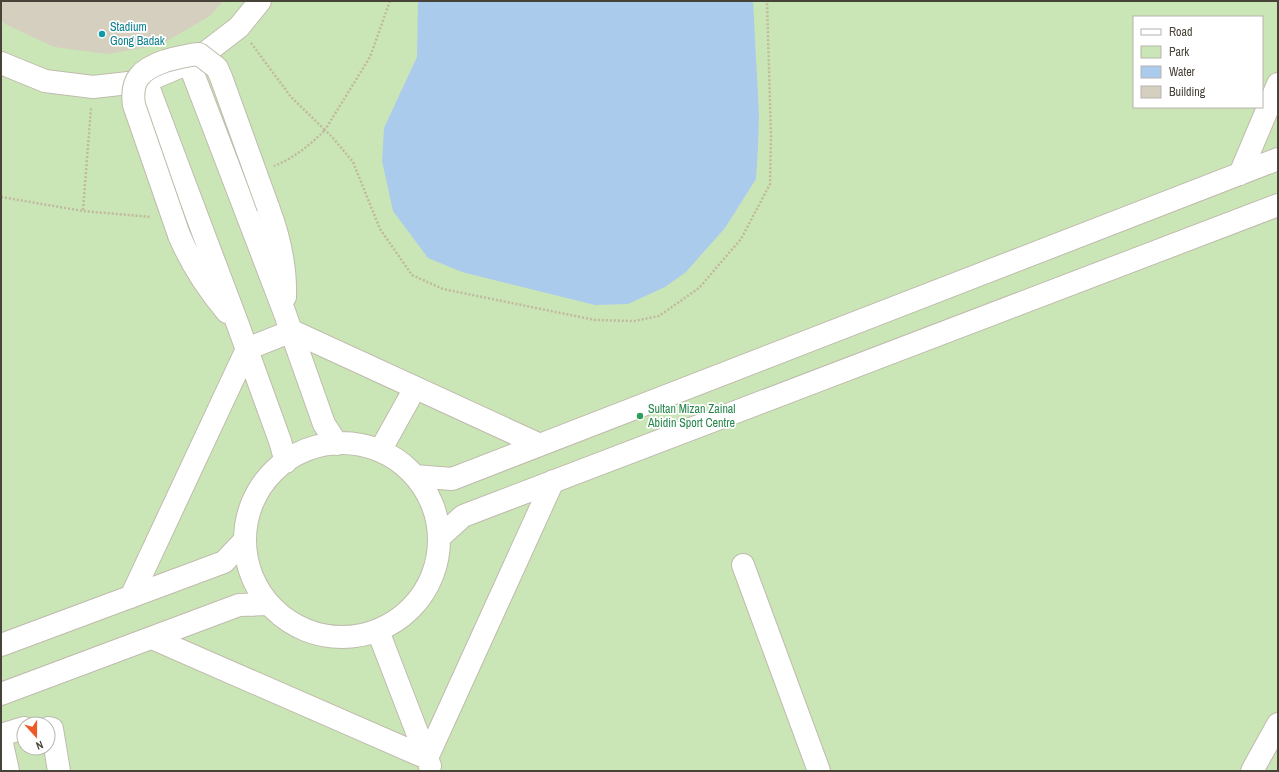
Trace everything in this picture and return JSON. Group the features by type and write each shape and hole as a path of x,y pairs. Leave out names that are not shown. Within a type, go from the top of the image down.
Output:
{"street":[{"path":"1,63 45,81 93,87 146,80 196,60 239,27 260,1"},
{"path":"238,325 203,282 186,253 134,105 132,95 138,77 153,65 180,57 199,54 216,68 221,77 275,226 284,264 284,311"},
{"path":"189,63 292,331 324,424 337,444"},
{"path":"146,80 247,349 286,462"},
{"path":"1240,174 1278,84"},
{"path":"415,476 452,479 1278,159"},
{"path":"440,537 462,516 1278,205"},
{"path":"1256,214 1278,224"},
{"path":"131,597 247,349 292,331 540,445"},
{"path":"380,451 415,388"},
{"path":"337,444 359,445 380,451 399,461 415,476 433,504 440,537 436,566 424,593 404,616 378,631 355,637 331,637 308,632 286,620 268,604 255,585 247,563 245,540 248,518 256,496 269,477 286,462 302,452 319,446 337,444"},
{"path":"429,764 553,481"},
{"path":"1,645 224,562 245,540"},
{"path":"743,565 819,771"},
{"path":"1,694 239,606 268,604"},
{"path":"378,631 429,764"},
{"path":"152,638 429,764"},
{"path":"1252,771 1278,724"},
{"path":"1,736 16,731"},
{"path":"1,740 8,771"},
{"path":"56,753 59,771"}],"path":[{"path":"256,172 286,161 312,143 325,130 370,57 390,1"},
{"path":"239,27 291,97 333,138 354,162 380,229 412,275 443,289 595,320 634,322 659,316 699,288 741,239 770,184 771,136 767,1"},
{"path":"83,211 93,87"},
{"path":"1,197 176,227"}],"green space":[{"name":"Sultan Mizan Zainal Abidin Sport Centre","path":"1,1 1278,1 1278,771 1,771"}],"water":[{"path":"418,1 753,1 759,115 756,179 725,228 686,272 665,287 628,304 595,305 462,272 428,258 393,211 382,161 384,128 417,57"}],"building":[{"name":"Stadium Gong Badak","path":"1,1 223,1 210,16 160,45 107,54 54,47 5,24 1,20"}],"place":[{"name":"Stadium Gong Badak","path":"102,34"},
{"name":"Sultan Mizan Zainal Abidin Sport Centre","path":"640,416"}]}
